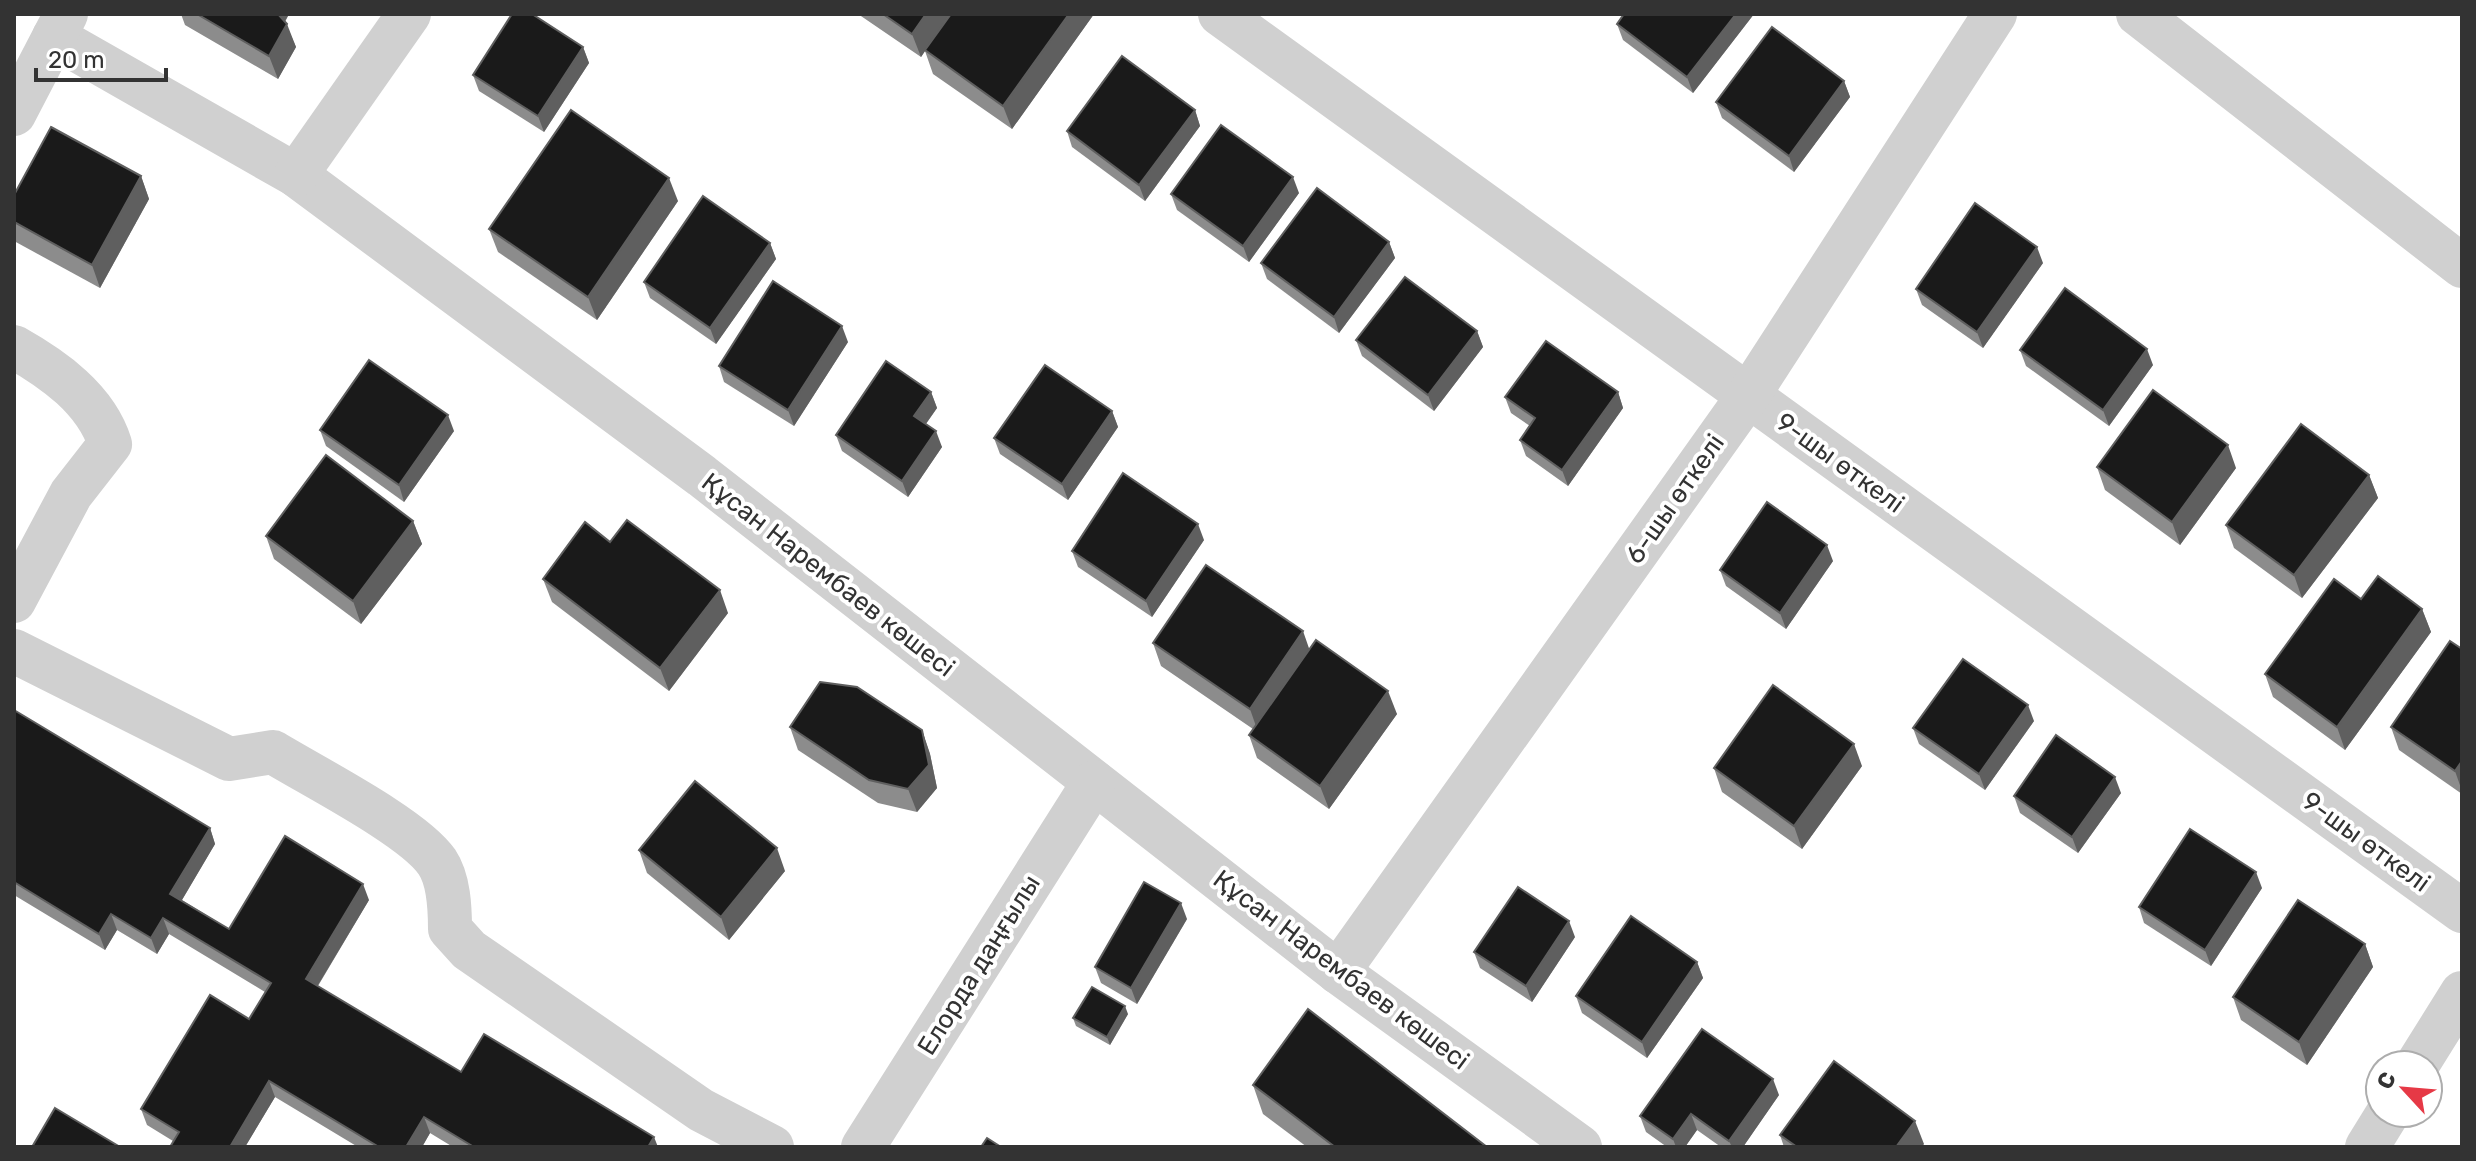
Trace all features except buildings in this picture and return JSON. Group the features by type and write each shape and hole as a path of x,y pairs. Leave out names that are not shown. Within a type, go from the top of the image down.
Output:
{"street":[{"path":"296,175 409,14"},
{"name":"9-шы өткелі","path":"1220,14 2462,911"},
{"name":"6-шы өткелі","path":"1338,972 1748,396 1995,14"},
{"path":"2138,14 2462,266"},
{"path":"14,114 60,25"},
{"name":"Құсан Нарембаев көшесі","path":"60,25 296,175 702,476 1338,972 1580,1147"},
{"path":"14,347 54,370 103,422 110,444 71,494 14,601"},
{"path":"14,651 229,759 273,752 400,829 437,863 449,899 450,929 469,950 701,1110 772,1147"},
{"name":"Елорда даңғылы","path":"863,1147 1094,782"},
{"path":"2430,1049 2455,1019"},
{"path":"2367,1147 2378,1129"}]}
